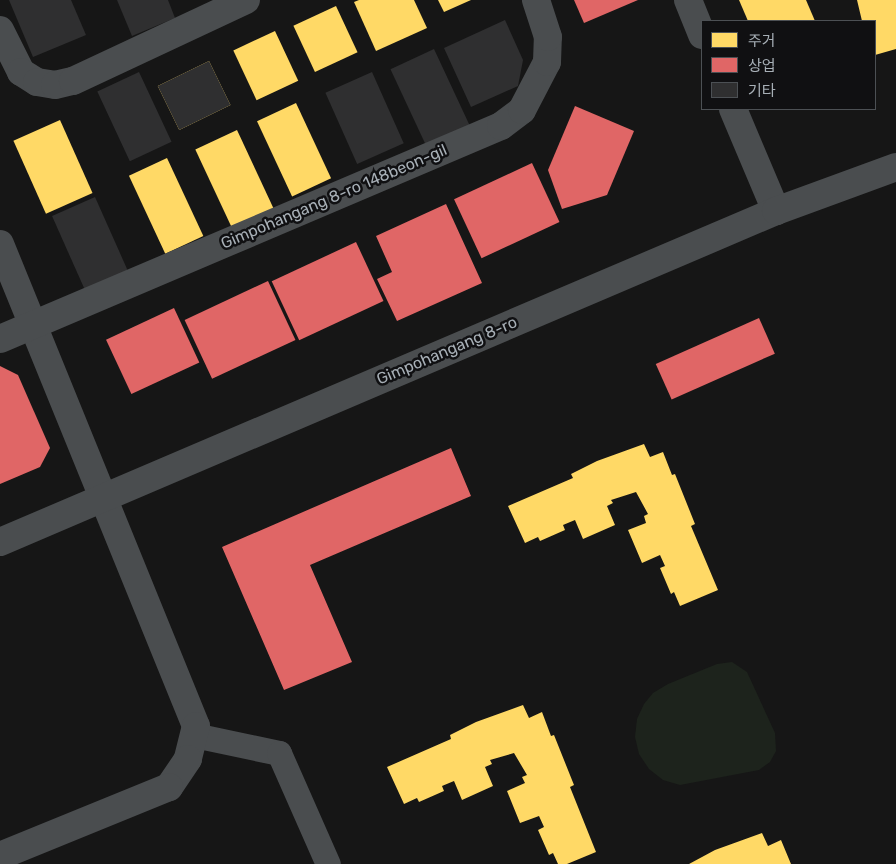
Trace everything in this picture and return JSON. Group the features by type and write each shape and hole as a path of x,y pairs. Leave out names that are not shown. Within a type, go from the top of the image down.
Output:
{"street":[{"path":"0,30 21,72 37,82 55,85 73,81 246,0"},
{"name":"Gimpohangang 8-ro 148beon-gil","path":"0,339 500,126 522,110 547,62 548,37 536,0"},
{"path":"688,0 701,32"},
{"path":"733,110 776,211"},
{"name":"Gimpohangang 8-ro","path":"0,542 776,211 896,167"},
{"path":"0,244 105,496 196,726 188,760 169,786 0,856"},
{"path":"194,735 279,753 328,864"}],"shaded area":[{"path":"732,662 747,672 775,733 776,751 770,762 759,770 680,785 663,780 649,769 639,754 635,737 637,719 644,704 653,693 668,684 717,664"}],"building: 주거":[{"path":"359,0 414,0 427,28 376,51 354,2"},
{"path":"438,0 471,0 444,12"},
{"path":"739,0 806,0 815,20 748,20"},
{"path":"857,0 896,0 896,49 876,55 876,20 862,20"},
{"path":"336,6 358,52 315,72 293,26"},
{"path":"275,31 298,81 257,100 233,50"},
{"path":"209,61 230,105 179,130 158,86"},
{"path":"296,103 331,178 292,196 257,121"},
{"path":"60,120 93,193 46,214 13,141"},
{"path":"237,130 275,211 233,230 195,149"},
{"path":"167,158 203,236 165,254 129,176"},
{"path":"644,444 650,457 663,452 672,475 675,474 695,524 691,526 718,590 680,606 674,592 671,594 660,568 665,566 660,555 642,563 628,530 646,523 644,516 648,514 636,492 611,500 613,503 607,506 615,525 583,539 575,520 563,525 565,530 540,541 538,537 525,543 508,506 573,478 571,474 597,461"},
{"path":"523,705 529,718 542,712 551,736 554,735 574,785 570,787 596,852 567,864 558,864 553,853 549,855 538,830 544,827 539,816 520,823 507,791 525,783 522,777 527,775 514,753 490,760 492,764 485,767 493,786 462,800 454,781 442,786 444,791 419,802 417,798 404,804 387,767 451,739 450,735 476,722"},
{"path":"762,833 768,846 781,840 791,864 689,864 715,850"}],"building: 상업":[{"path":"574,0 638,0 584,23"},
{"path":"575,106 634,131 607,195 562,209 548,170"},
{"path":"532,163 559,222 482,258 454,199"},
{"path":"446,204 482,283 397,321 377,279 392,272 376,236"},
{"path":"356,242 383,301 299,340 272,281"},
{"path":"268,281 295,340 212,379 185,320"},
{"path":"174,308 199,362 131,394 106,340"},
{"path":"759,318 775,354 672,400 656,364"},
{"path":"0,366 18,375 50,448 40,467 0,484"},
{"path":"451,448 471,496 310,565 352,662 284,690 222,547"}],"building: 기타":[{"path":"9,0 71,0 86,35 33,57"},
{"path":"117,0 168,0 175,18 132,36"},
{"path":"505,20 523,60 518,86 471,107 444,48"},
{"path":"434,49 470,126 426,146 390,69"},
{"path":"209,61 230,105 179,130 158,86"},
{"path":"139,72 172,142 130,161 97,91"},
{"path":"372,72 404,143 357,164 325,93"},
{"path":"95,197 128,272 85,291 52,216"}]}
